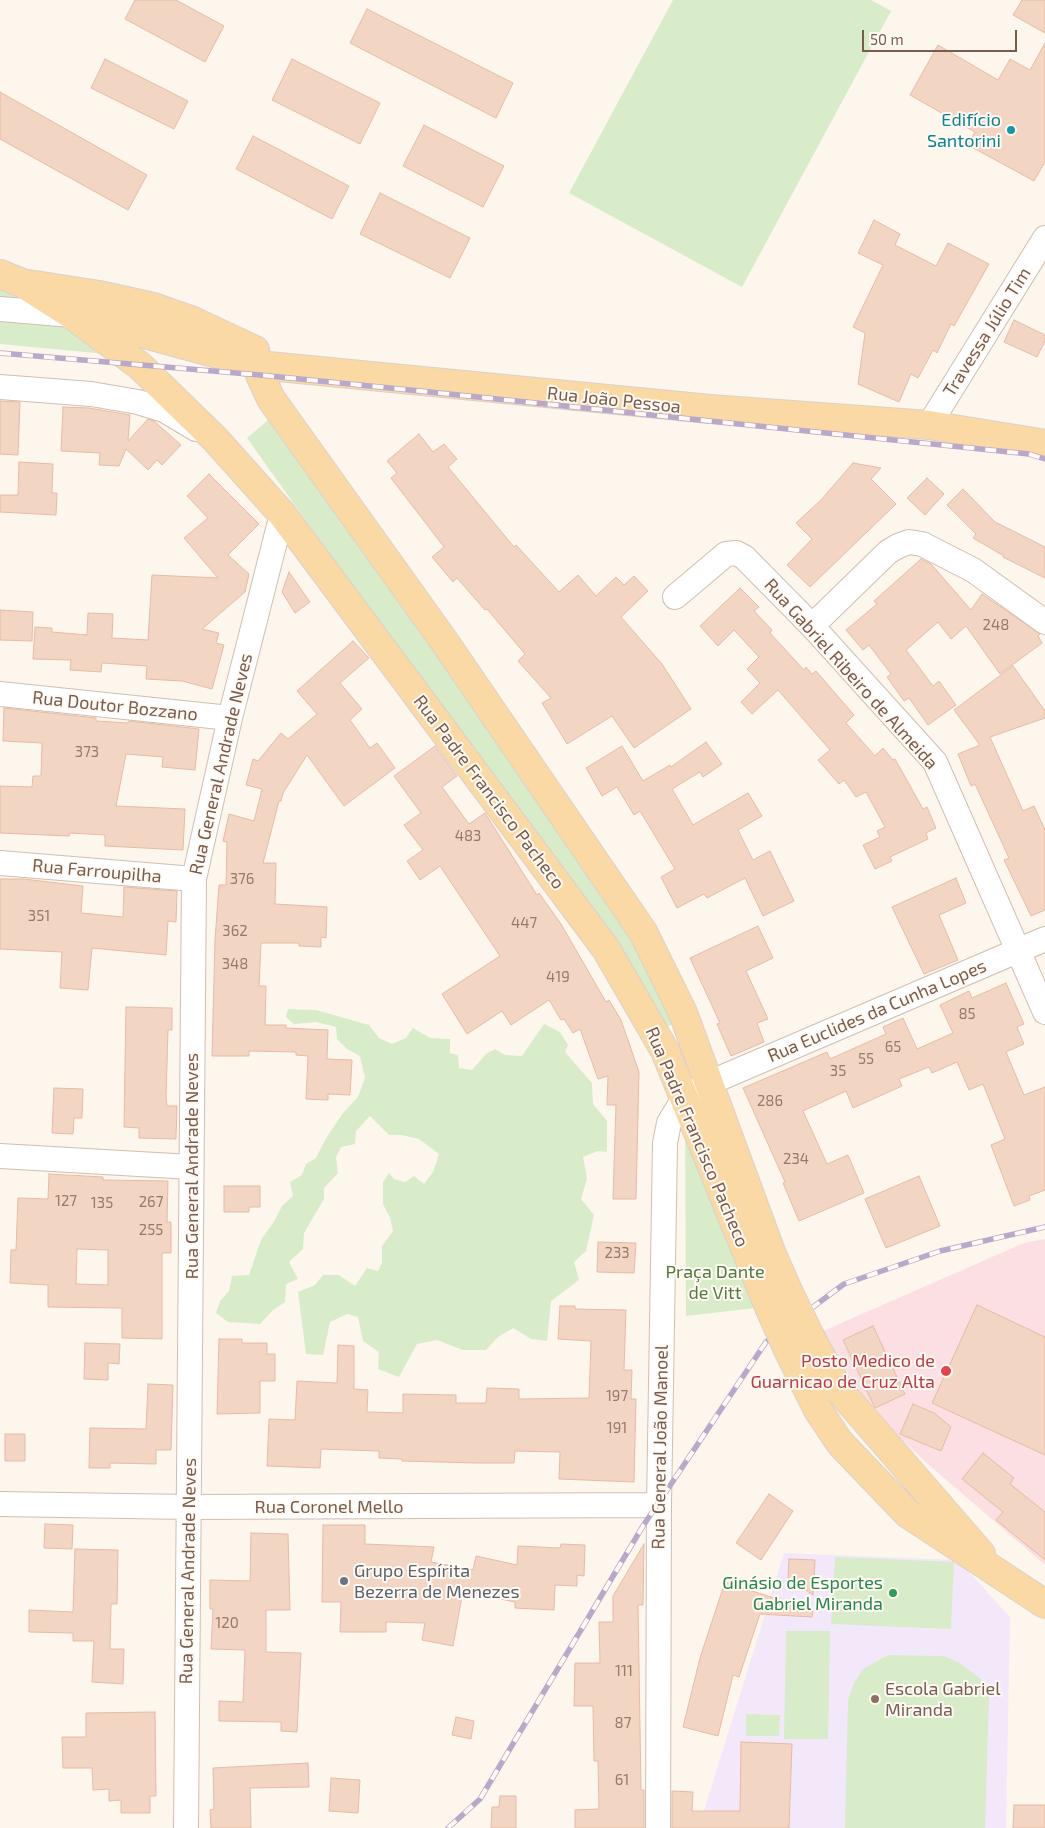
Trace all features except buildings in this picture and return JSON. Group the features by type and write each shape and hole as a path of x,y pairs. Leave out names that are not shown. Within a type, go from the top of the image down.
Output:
{"main road":[{"name":"Rua Padre Francisco Pacheco","path":"11,279 154,307 194,321 256,357 271,399 444,640 643,932 683,1013 709,1083 771,1252 779,1300"},
{"name":"Rua Padre Francisco Pacheco","path":"11,279 72,315 140,366 216,440 282,514 606,949 664,1051 684,1098 800,1345"},
{"path":"72,315 99,295"},
{"name":"Rua Padre Francisco Pacheco","path":"72,315 256,357"},
{"name":"Rua João Pessoa","path":"256,357 300,367 691,407 930,425 1045,444"},
{"path":"606,949 643,932"},
{"path":"800,1345 991,1567"},
{"path":"800,1345 818,1410 840,1443 908,1514 1045,1604"},
{"path":"818,1410 840,1391"}],"street":[{"name":"Travessa Júlio Tim","path":"930,425 1045,238"},
{"path":"0,309 72,315"},
{"path":"0,387 91,394 138,402 164,410 216,440"},
{"name":"Rua General Andrade Neves","path":"186,1828 194,879 230,718 282,514"},
{"path":"812,626 888,552 909,542 922,544 973,570 1045,622"},
{"name":"Rua Gabriel Ribeiro de Almeida","path":"674,596 726,554 736,553 744,557 812,626 935,762 1045,1012"},
{"name":"Rua Doutor Bozzano","path":"0,694 230,718"},
{"name":"Rua Farroupilha","path":"0,862 194,879"},
{"name":"Rua Euclides da Cunha Lopes","path":"709,1083 1045,939"},
{"name":"Rua General João Manoel","path":"658,1828 659,1505 665,1144 669,1123 684,1098 709,1083"},
{"path":"0,1156 191,1168"},
{"name":"Rua Coronel Mello","path":"0,1504 189,1507 659,1505"}],"shaded area":[{"name":"Posto Medico de Guarnicao de Cruz Alta","path":"1045,1239 1045,1565 929,1465 871,1411 823,1331 1024,1243"},
{"name":"Escola Gabriel Miranda","path":"784,1553 958,1560 1010,1617 1006,1828 701,1828 701,1820"}],"green space":[{"path":"673,0 871,0 891,11 742,287 569,193"},
{"path":"0,288 41,308 106,354 0,344"},
{"path":"274,415 645,945 681,1019 667,1027 247,438"},
{"path":"288,1009 316,1010 369,1025 379,1038 392,1044 406,1038 413,1028 430,1038 450,1039 450,1053 458,1055 459,1068 472,1070 486,1054 495,1049 505,1055 522,1056 544,1024 560,1032 568,1045 565,1052 592,1083 593,1104 607,1121 607,1152 598,1151 583,1157 587,1179 581,1199 594,1215 586,1251 574,1262 579,1280 551,1301 547,1341 531,1339 513,1328 498,1337 486,1350 463,1350 437,1340 417,1344 399,1377 378,1369 379,1352 363,1341 358,1317 347,1314 330,1322 323,1355 306,1354 298,1292 315,1285 323,1275 339,1275 355,1286 367,1268 378,1271 382,1263 382,1246 393,1231 390,1218 383,1204 383,1182 389,1173 394,1179 405,1182 414,1176 424,1184 433,1172 439,1154 419,1139 402,1135 389,1135 370,1116 356,1131 355,1144 341,1147 336,1157 338,1173 324,1188 324,1199 304,1233 303,1249 289,1262 298,1279 286,1284 285,1302 273,1310 260,1324 228,1322 216,1313 220,1301 229,1291 232,1276 249,1275 261,1240 282,1206 293,1196 290,1182 302,1175 306,1164 316,1158 325,1140 343,1113 358,1097 365,1078 360,1056 347,1049 337,1039 336,1027 316,1022 294,1024 286,1017"},
{"name":"Praça Dante de Vitt","path":"685,1124 755,1308 686,1316"},
{"name":"Ginásio de Esportes Gabriel Miranda","path":"835,1557 954,1562 951,1629 831,1624"},
{"path":"786,1631 830,1631 828,1739 784,1739"},
{"path":"888,1655 944,1656 958,1662 981,1679 989,1697 985,1828 845,1828 848,1700 854,1683 863,1669"},
{"path":"746,1714 780,1715 779,1736 746,1736"}],"railway":[{"path":"0,353 260,375 420,391 1029,454 1045,459"},
{"path":"448,1828 480,1799 643,1526 766,1342 844,1284 940,1251 1045,1227"}],"place":[{"name":"Edifício Santorini","path":"1011,130"},
{"name":"Posto Medico de Guarnicao de Cruz Alta","path":"946,1371"},
{"name":"Grupo Espírita Bezerra de Menezes","path":"344,1581"},
{"name":"Ginásio de Esportes Gabriel Miranda","path":"893,1593"},
{"name":"Escola Gabriel Miranda","path":"875,1699"}]}
